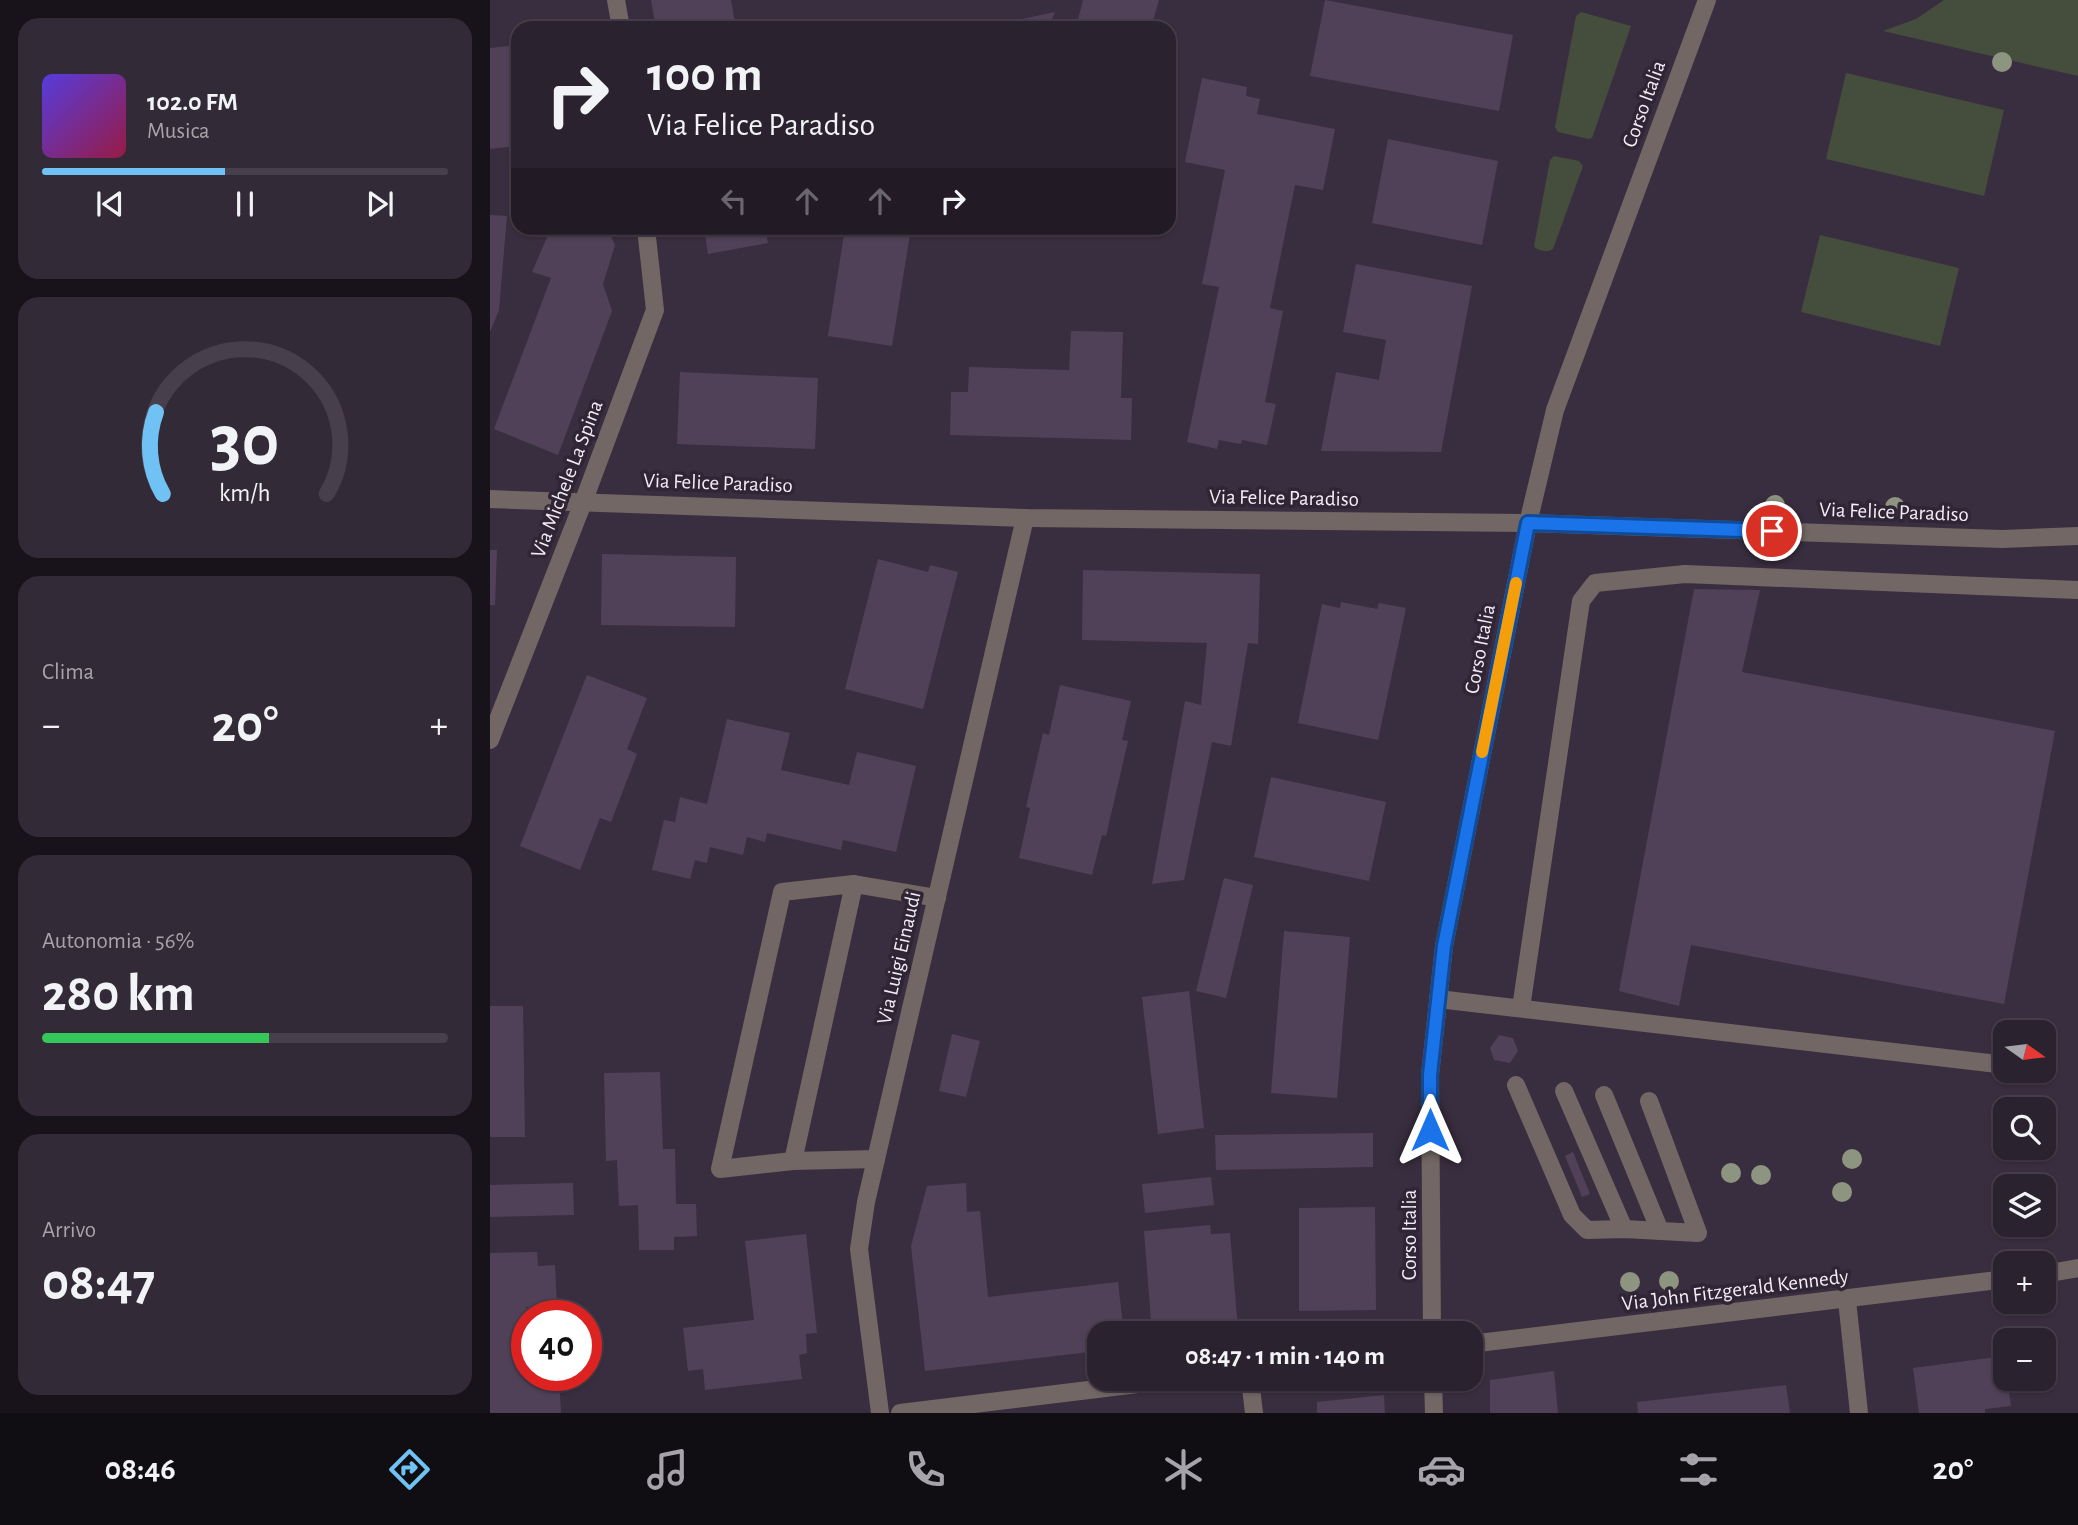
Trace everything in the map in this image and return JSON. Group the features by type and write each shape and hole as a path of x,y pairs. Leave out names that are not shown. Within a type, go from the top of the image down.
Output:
{"street":[{"path":"616,0 620,21"},
{"name":"Corso Italia","path":"1432,1321 1430,1075 1444,946 1528,523 1555,410 1707,0"},
{"name":"Via Michele La Spina","path":"490,740 498,699 584,500 655,310 647,235"},
{"name":"Via Felice Paradiso","path":"490,499 584,500 1025,518 1528,523 2002,539 2078,536"},
{"name":"Via Luigi Einaudi","path":"880,1413 859,1250 876,1158 1025,518"},
{"path":"1521,1008 1581,601 1595,583 1685,574 2078,590"},
{"path":"876,1158 793,1161 720,1169 782,892 854,884 937,898"},
{"path":"793,1161 854,884"},
{"path":"1438,999 1993,1063"},
{"path":"1516,1085 1572,1215 1587,1230 1698,1233 1649,1101"},
{"path":"1564,1091 1624,1229"},
{"path":"1604,1095 1660,1231"},
{"path":"2056,1272 2078,1268"},
{"name":"Via John Fitzgerald Kennedy","path":"1483,1342 1993,1281"},
{"path":"1847,1300 1859,1413"},
{"path":"900,1413 1087,1390"},
{"path":"1251,1391 1254,1413"},
{"path":"1433,1391 1434,1413"}],"green space":[{"path":"1944,0 2078,0 2078,76 1883,31 1916,19"},
{"path":"1581,12 1631,26 1592,138 1589,139 1558,132 1555,127 1576,16"},
{"path":"1846,73 2004,110 1984,196 1826,159"},
{"path":"1554,156 1579,161 1583,166 1553,249 1543,251 1534,246 1550,160"},
{"path":"1820,235 1959,268 1940,346 1801,312"}],"building":[{"path":"651,0 731,0 735,21 655,21"},
{"path":"1083,0 1159,0 1153,21 1078,21"},
{"path":"1325,0 1513,35 1499,111 1310,76"},
{"path":"1055,12 1051,21 1012,21"},
{"path":"511,46 511,147 490,149 490,48"},
{"path":"1202,78 1247,87 1246,96 1260,99 1257,114 1335,129 1323,190 1295,185 1270,308 1283,311 1265,402 1276,404 1267,445 1242,440 1241,444 1219,440 1217,449 1187,442 1219,287 1202,284 1225,170 1185,162"},
{"path":"1388,139 1498,161 1482,245 1372,223"},
{"path":"490,215 507,216 499,310 490,332"},
{"path":"548,235 610,235 615,245 603,284 612,311 558,455 494,429 551,278 532,272"},
{"path":"705,235 766,235 768,243 708,254"},
{"path":"844,235 910,235 892,346 828,336"},
{"path":"1356,264 1472,286 1441,452 1321,451 1336,372 1379,380 1386,340 1343,332"},
{"path":"1071,331 1123,332 1121,398 1132,398 1131,440 950,435 951,392 968,392 969,367 1069,370"},
{"path":"680,372 818,378 815,449 677,444"},
{"path":"490,550 497,550 495,605 490,605"},
{"path":"602,554 736,557 735,627 601,625"},
{"path":"878,559 928,572 930,565 958,572 923,709 845,689"},
{"path":"1083,570 1260,574 1258,644 1248,643 1231,746 1212,742 1184,880 1152,884 1185,701 1201,705 1207,643 1082,640"},
{"path":"1694,589 1760,590 1742,672 2055,731 2004,1004 1691,945 1679,1006 1619,991"},
{"path":"1341,602 1377,609 1379,603 1406,608 1378,740 1298,723 1322,604 1340,608"},
{"path":"587,675 647,698 627,749 637,754 611,822 600,818 580,870 520,846"},
{"path":"1060,685 1131,701 1122,740 1128,741 1106,836 1102,835 1092,875 1019,858 1030,808 1026,807 1043,733 1049,735"},
{"path":"727,719 790,733 781,770 849,785 857,752 916,766 896,852 843,840 841,850 767,833 765,842 747,837 743,855 710,847 707,863 695,860 690,879 652,870 664,820 675,822 680,797 707,804"},
{"path":"1271,777 1386,802 1369,881 1254,857"},
{"path":"1224,878 1253,885 1226,998 1196,991"},
{"path":"1284,931 1350,937 1337,1098 1271,1093"},
{"path":"1189,991 1204,1128 1158,1134 1142,997"},
{"path":"490,1006 523,1006 525,1137 490,1137"},
{"path":"952,1034 980,1041 966,1097 939,1091"},
{"path":"1499,1035 1513,1038 1518,1051 1510,1063 1494,1060 1490,1048"},
{"path":"660,1072 663,1149 675,1149 676,1204 696,1204 697,1236 674,1237 674,1250 639,1250 638,1205 619,1206 617,1160 606,1161 604,1073"},
{"path":"1373,1133 1373,1167 1216,1170 1215,1135"},
{"path":"1573,1152 1590,1194 1582,1197 1565,1156"},
{"path":"1211,1177 1214,1205 1145,1213 1142,1184"},
{"path":"573,1183 574,1215 490,1217 490,1185"},
{"path":"966,1183 967,1212 980,1211 988,1297 1118,1282 1122,1321 1087,1321 1087,1352 925,1371 911,1246 927,1186"},
{"path":"1375,1207 1376,1310 1299,1311 1299,1208"},
{"path":"1210,1225 1211,1234 1230,1233 1237,1321 1151,1321 1144,1231"},
{"path":"806,1234 817,1333 806,1334 807,1353 799,1355 802,1379 705,1390 703,1369 688,1371 683,1328 754,1320 745,1241"},
{"path":"537,1252 538,1266 555,1265 557,1300 511,1300 511,1391 560,1391 561,1413 490,1413 490,1253"},
{"path":"1993,1357 1993,1391 2009,1391 2011,1406 1985,1409 1985,1413 1919,1413 1913,1368"},
{"path":"1554,1371 1558,1413 1490,1413 1490,1380"},
{"path":"1786,1385 1790,1413 1638,1413 1637,1402"},
{"path":"1384,1395 1385,1413 1317,1413 1317,1402"}],"slow traffic":[{"path":"1482,752 1516,583"}],"route":[{"path":"1430,1130 1430,1075 1444,946 1528,523 1772,531"}]}
